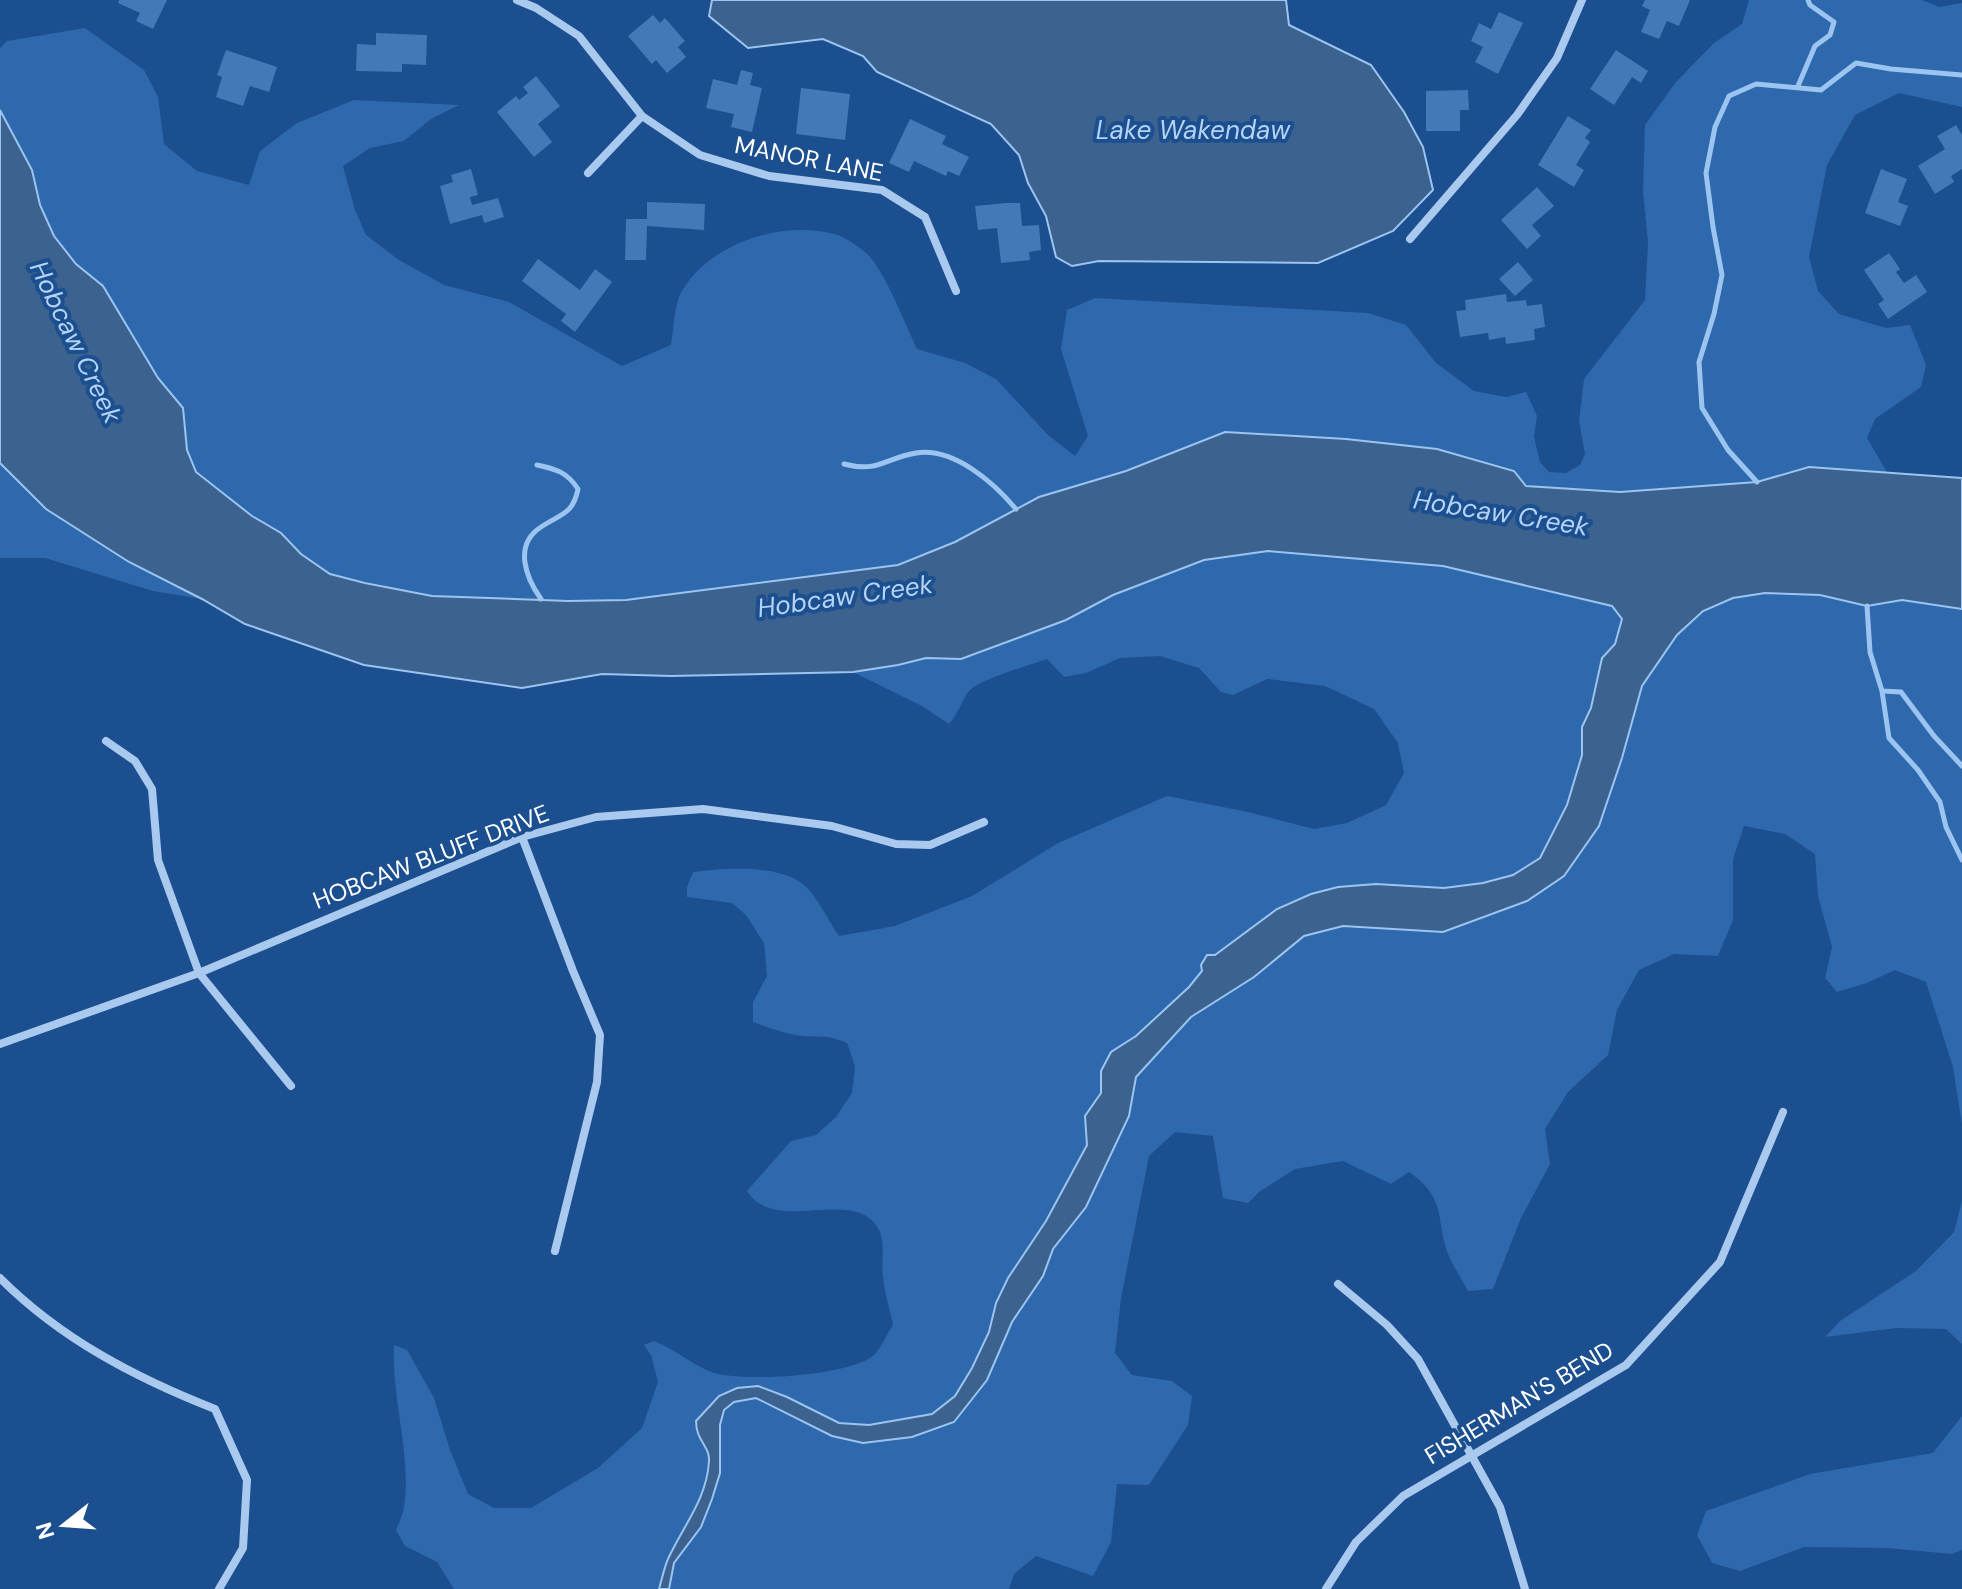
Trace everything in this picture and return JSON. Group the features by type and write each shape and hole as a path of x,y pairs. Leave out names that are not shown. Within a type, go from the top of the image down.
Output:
{"street":[{"name":"MANOR LANE","path":"517,0 536,8 579,36 642,116 700,155 769,176 882,190 925,217 956,291"},
{"path":"1410,239 1517,115 1557,58 1579,1"},
{"path":"588,173 642,116"},
{"path":"106,741 135,761 152,789 158,860 199,973 291,1086"},
{"name":"HOBCAW BLUFF DRIVE","path":"0,1044 199,973 522,837 596,817 703,809 832,826 896,844 930,845 984,822"},
{"path":"522,837 600,1035 597,1082 555,1251"},
{"name":"FISHERMAN'S BEND","path":"1326,1589 1356,1542 1403,1496 1626,1365 1720,1262 1783,1112"},
{"path":"0,1278 70,1338 162,1388 215,1409 247,1480 243,1548 219,1589"},
{"path":"1338,1284 1387,1325 1418,1359 1500,1507 1525,1589"}],"shaded area":[{"path":"1749,0 1922,0 1939,7 1962,3 1962,107 1899,93 1855,115 1827,165 1809,257 1818,291 1839,314 1886,328 1910,325 1926,365 1921,387 1875,419 1867,438 1887,472 1809,467 1757,482 1620,492 1550,489 1281,437 1225,432 1126,471 1039,497 955,542 898,565 626,600 432,596 330,574 301,554 281,533 252,516 196,472 187,450 183,408 158,378 103,286 76,264 54,236 40,205 32,170 0,110 0,48 7,41 85,28 144,70 158,97 164,144 197,171 249,185 260,151 297,123 354,100 459,105 431,119 404,141 370,148 343,166 355,210 366,235 399,260 444,285 509,302 622,366 671,345 679,296 694,274 729,248 770,233 792,230 838,235 872,259 917,349 965,363 996,379 1048,435 1075,456 1088,436 1061,349 1067,310 1095,298 1368,313 1406,325 1436,363 1474,391 1506,397 1526,392 1537,416 1534,437 1540,462 1549,472 1566,473 1580,465 1585,454 1579,421 1584,379 1645,300 1648,243 1643,191 1645,125 1676,82 1714,43 1742,24"},
{"path":"0,463 129,562 202,599 153,591 45,558 0,558"},
{"path":"1268,551 1443,566 1612,606 1622,619 1615,644 1602,658 1591,708 1582,727 1582,755 1567,805 1541,858 1513,875 1483,883 1444,888 1376,884 1338,887 1277,909 1215,955 1189,987 1136,1036 1111,1052 1101,1071 1101,1093 1085,1116 1087,1145 1046,1221 1008,1278 996,1303 989,1332 972,1368 955,1395 932,1414 869,1425 839,1423 787,1397 719,1396 696,1421 701,1443 708,1450 706,1479 699,1504 666,1563 659,1589 454,1589 437,1562 405,1546 396,1530 406,1488 404,1447 395,1386 394,1345 407,1350 434,1398 468,1494 494,1508 531,1508 598,1468 642,1428 658,1382 651,1355 644,1345 654,1341 714,1373 772,1377 820,1373 860,1363 873,1356 893,1325 884,1282 880,1232 869,1218 854,1211 777,1210 760,1204 747,1191 791,1141 816,1135 836,1117 852,1093 855,1066 847,1043 830,1037 790,1034 753,1022 753,1002 767,976 764,943 746,915 732,903 687,897 693,872 750,869 792,878 812,894 839,936 895,926 972,896 1058,843 1167,796 1314,829 1347,823 1386,805 1404,773 1398,743 1374,709 1325,686 1267,679 1233,695 1221,692 1199,668 1160,656 1120,658 1086,673 1064,677 1047,659 975,686 949,724 922,706 853,672 926,658 962,659 1066,620 1113,595 1204,560"},
{"path":"1765,593 1820,595 1867,606 1902,600 1962,609 1962,1125 1953,1067 1926,982 1895,970 1837,992 1825,978 1832,947 1818,896 1815,854 1785,834 1744,826 1733,859 1733,920 1718,956 1674,954 1639,970 1617,1010 1608,1055 1568,1092 1545,1129 1550,1164 1521,1218 1493,1289 1468,1291 1449,1256 1435,1201 1430,1191 1409,1172 1391,1184 1343,1161 1295,1169 1259,1192 1248,1203 1223,1198 1213,1136 1175,1132 1149,1156 1121,1298 1115,1353 1132,1375 1172,1381 1192,1396 1188,1425 1149,1485 1117,1484 1111,1542 1093,1576 1036,1556 1014,1574 1009,1589 669,1589 674,1563 701,1527 720,1473 720,1425 724,1410 734,1402 756,1398 832,1436 863,1443 912,1437 987,1380 1012,1322 1043,1276 1053,1249 1086,1207 1129,1116 1135,1077 1191,1017 1254,977 1304,936 1343,926 1443,932 1599,826 1642,686 1677,635 1703,611 1733,598"},
{"path":"1962,1201 1962,1344 1946,1329 1896,1328 1825,1337 1840,1321 1916,1271 1954,1232"},
{"path":"1962,1416 1962,1550 1952,1554 1887,1548 1804,1547 1740,1571 1712,1563 1697,1535 1706,1511 1810,1474 1933,1453"}],"water":[{"name":"Lake Wakendaw","path":"712,0 1286,0 1289,25 1371,65 1404,112 1423,147 1433,190 1393,231 1318,263 1099,261 1072,266 1056,257 1046,216 1028,183 1019,155 991,124 877,72 863,56 823,39 748,48 709,16"},
{"name":"Hobcaw Creek","path":"0,110 32,170 40,205 54,236 76,264 103,286 158,378 183,408 187,450 196,472 252,516 281,533 301,554 330,574 365,583 432,596 626,600 898,565 955,542 1039,497 1126,471 1225,432 1346,439 1437,449 1514,471 1526,486 1620,492 1757,482 1809,467 1962,478 1962,609 1902,600 1867,606 1820,595 1765,593 1733,598 1703,611 1677,635 1642,686 1599,826 1564,876 1527,901 1443,932 1343,926 1304,936 1254,977 1191,1017 1136,1077 1129,1116 1086,1207 1053,1249 1043,1276 1012,1322 987,1380 954,1422 912,1437 863,1443 832,1436 756,1398 734,1402 724,1410 720,1425 720,1473 701,1527 674,1563 669,1589 659,1589 668,1559 699,1500 707,1475 709,1456 698,1434 696,1421 719,1396 737,1388 758,1386 839,1423 869,1425 932,1414 955,1396 989,1332 996,1303 1008,1278 1046,1221 1087,1145 1085,1116 1101,1093 1101,1071 1111,1052 1136,1036 1189,987 1202,971 1201,965 1207,955 1215,955 1277,909 1311,894 1338,887 1376,884 1444,888 1483,883 1513,875 1540,858 1567,805 1582,755 1582,727 1591,708 1602,658 1615,644 1622,619 1612,606 1443,566 1268,551 1204,560 1113,595 1066,620 961,659 926,658 853,672 671,676 602,674 522,688 364,665 245,624 129,562 46,509 0,463"}],"building":[{"path":"119,0 167,0 153,29 136,21 140,13 118,3"},
{"path":"1645,0 1690,0 1679,26 1667,21 1659,39 1641,32 1650,10 1642,6"},
{"path":"1499,12 1523,23 1498,74 1475,62 1483,47 1471,41 1479,23 1491,29"},
{"path":"653,15 660,23 665,18 685,41 678,47 686,57 667,73 656,60 652,64 628,36"},
{"path":"376,33 427,35 426,65 402,64 402,72 356,71 357,44 376,45"},
{"path":"226,50 277,67 269,92 250,86 243,106 216,97 222,77 217,75"},
{"path":"1616,50 1648,71 1641,83 1632,77 1614,105 1590,89"},
{"path":"741,70 753,73 750,85 762,88 752,132 731,127 734,114 706,108 713,79 737,85"},
{"path":"536,76 560,106 538,124 552,142 534,157 497,112 516,96 519,100 528,93 523,87"},
{"path":"801,88 850,94 845,140 796,134"},
{"path":"1468,90 1469,110 1460,110 1460,131 1426,131 1426,91"},
{"path":"1568,116 1591,130 1585,138 1590,142 1576,165 1584,170 1574,187 1538,165"},
{"path":"910,119 946,136 942,144 969,157 959,176 948,171 946,176 914,161 909,172 889,163"},
{"path":"1956,125 1962,135 1962,169 1951,176 1954,182 1935,194 1918,166 1945,149 1937,136"},
{"path":"471,169 478,195 470,197 472,205 498,198 504,217 484,223 482,215 450,224 440,186 453,182 451,175"},
{"path":"1881,169 1907,179 1898,202 1908,206 1900,226 1865,213"},
{"path":"1537,187 1554,206 1532,225 1541,236 1527,249 1501,220"},
{"path":"647,202 705,204 704,230 647,226 646,260 625,260 626,219 647,219"},
{"path":"1020,203 1022,226 1039,225 1041,250 1029,252 1030,260 1001,263 997,228 978,230 975,206"},
{"path":"1889,253 1900,269 1896,272 1904,283 1916,275 1927,292 1888,319 1878,304 1884,300 1864,270"},
{"path":"538,259 580,290 595,269 612,282 575,332 561,321 566,314 522,281"},
{"path":"1518,262 1533,280 1515,296 1499,279"},
{"path":"1506,294 1507,302 1526,300 1527,306 1542,304 1545,327 1534,329 1535,340 1506,344 1505,337 1489,340 1488,333 1460,337 1456,311 1466,310 1465,300"}],"waterway":[{"path":"1798,86 1815,46 1830,35 1834,22 1810,5 1808,0"},
{"path":"1757,482 1728,450 1702,408 1699,362 1722,275 1706,173 1715,127 1729,96 1756,84 1821,90 1856,63 1962,75"},
{"path":"844,464 874,466 916,453 945,456 985,478 1016,509"},
{"path":"537,465 560,472 578,489 569,509 532,534 527,543 527,572 541,599"},
{"path":"1867,606 1870,652 1882,691 1889,738 1918,770 1940,802 1946,827 1962,860"},
{"path":"1882,691 1901,692 1934,736 1962,766"}]}
